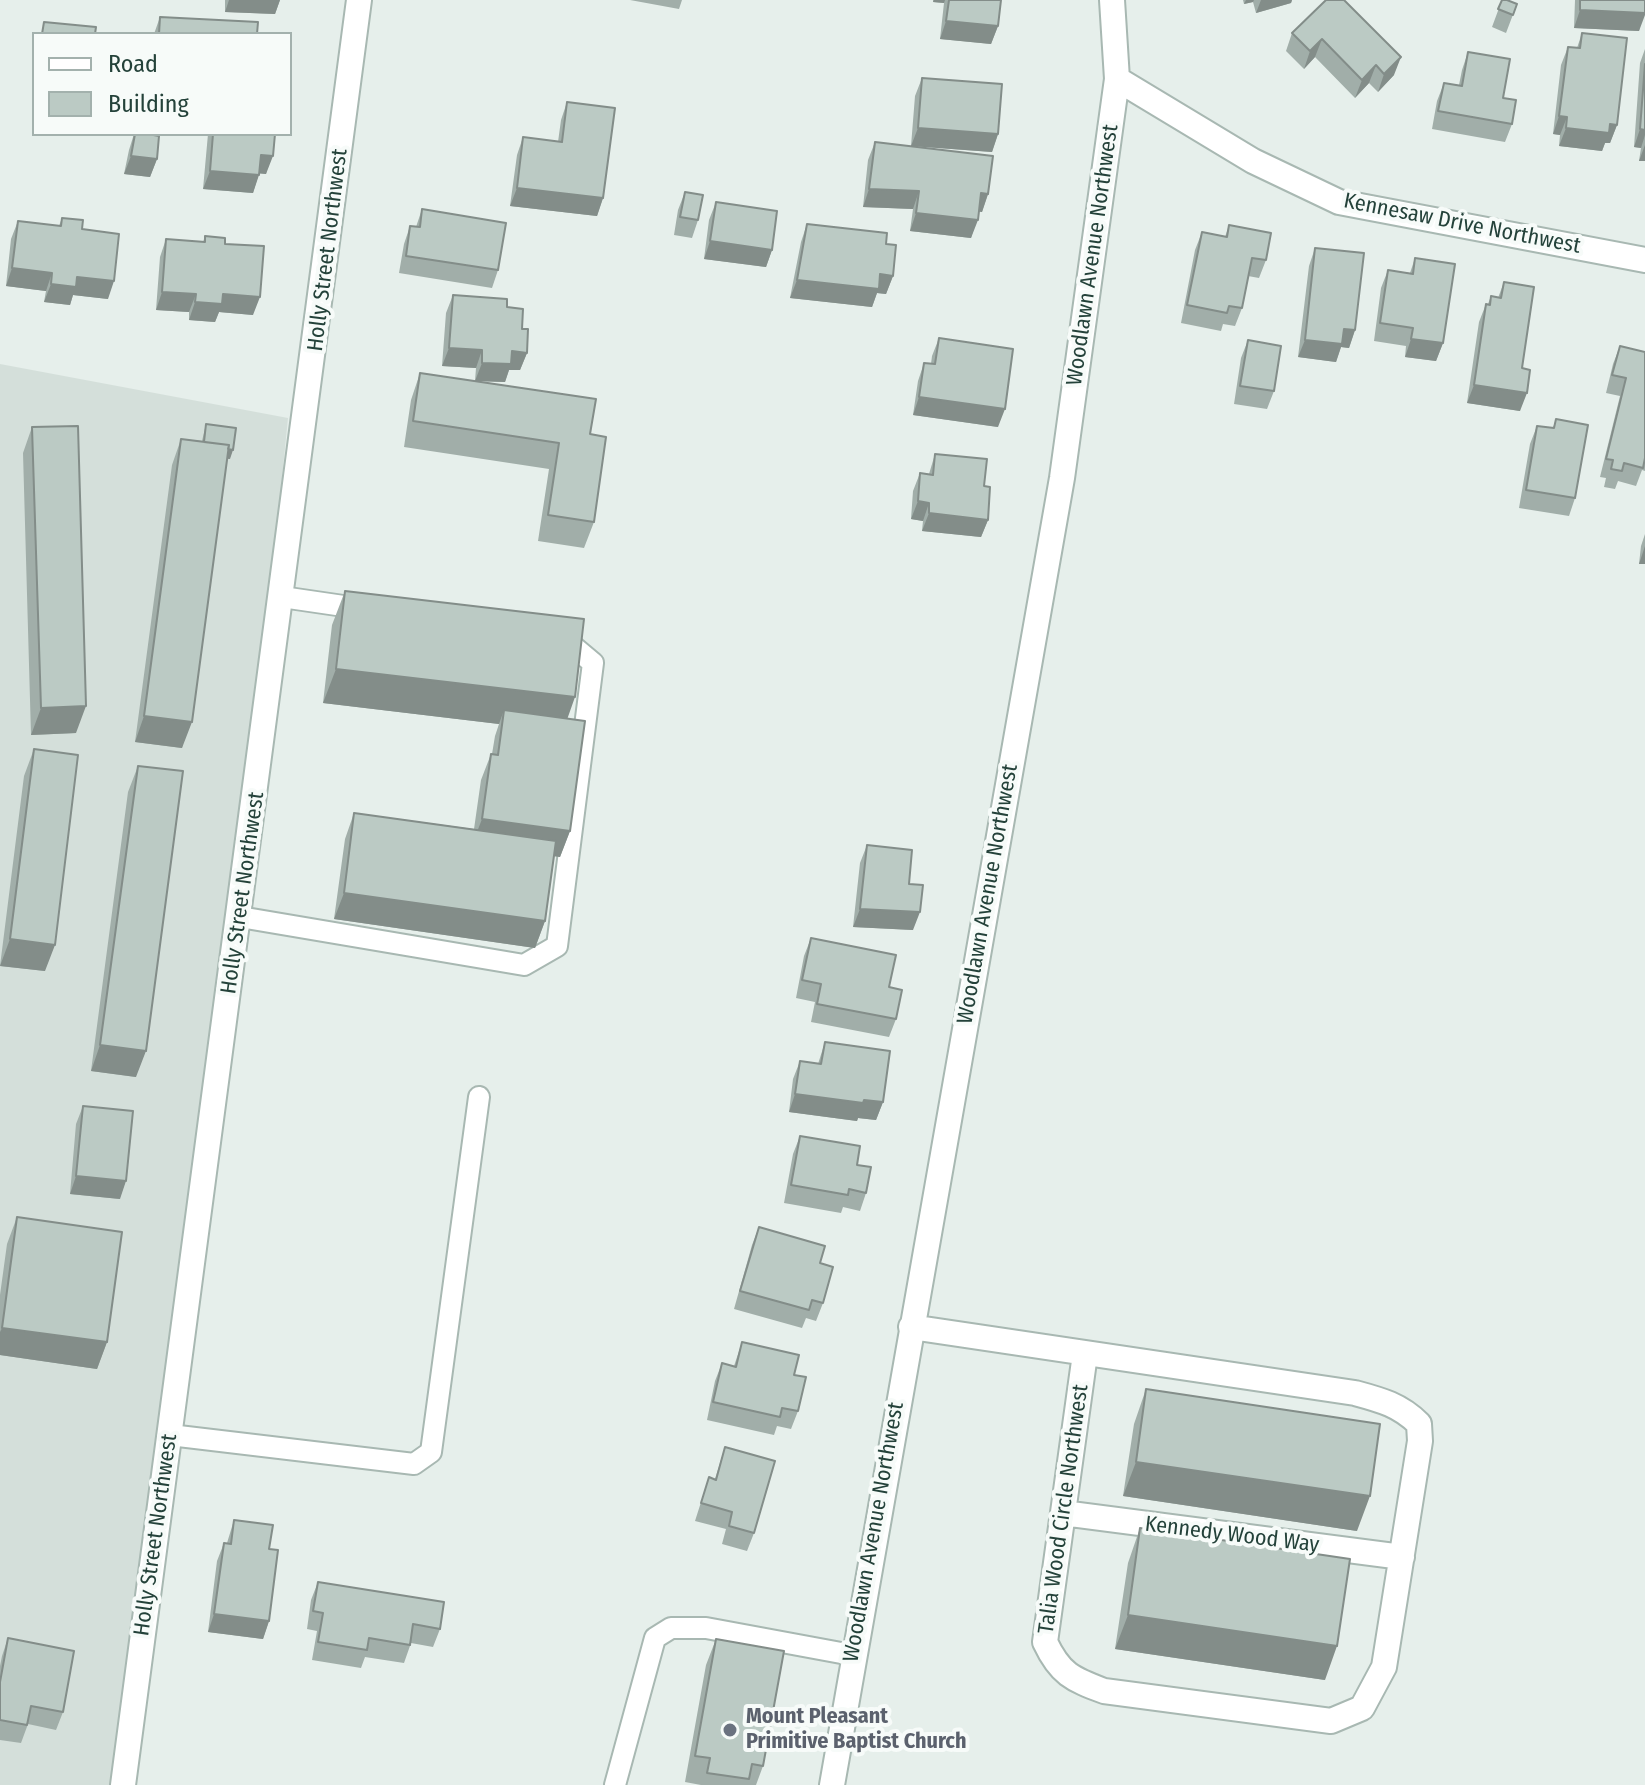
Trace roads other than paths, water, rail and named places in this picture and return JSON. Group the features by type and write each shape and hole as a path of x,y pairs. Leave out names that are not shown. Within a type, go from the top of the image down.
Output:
{"street":[{"name":"Holly Street Northwest","path":"123,1785 359,0"},
{"name":"Woodlawn Avenue Northwest","path":"832,1785 852,1655 1062,478 1117,79 1112,0"},
{"name":"Kennesaw Drive Northwest","path":"1117,79 1253,161 1339,202 1645,260"},
{"name":"Talia Wood Circle Northwest","path":"911,1327 1355,1393 1390,1402 1405,1411 1419,1424 1420,1441 1384,1667 1374,1691 1362,1708 1331,1721 1104,1691 1077,1681 1056,1665 1045,1642 1085,1354"},
{"name":"Kennedy Wood Way","path":"1063,1513 1402,1557"}],"lane":[{"path":"282,597 392,613"},
{"path":"240,917 524,965 557,946 593,663 563,637 548,635"},
{"path":"170,1435 414,1464 431,1452 479,1097"},
{"path":"615,1785 655,1638 671,1628 706,1628 852,1655"}],"place":[{"name":"Mount Pleasant Primitive Baptist Church","path":"730,1730"}]}
